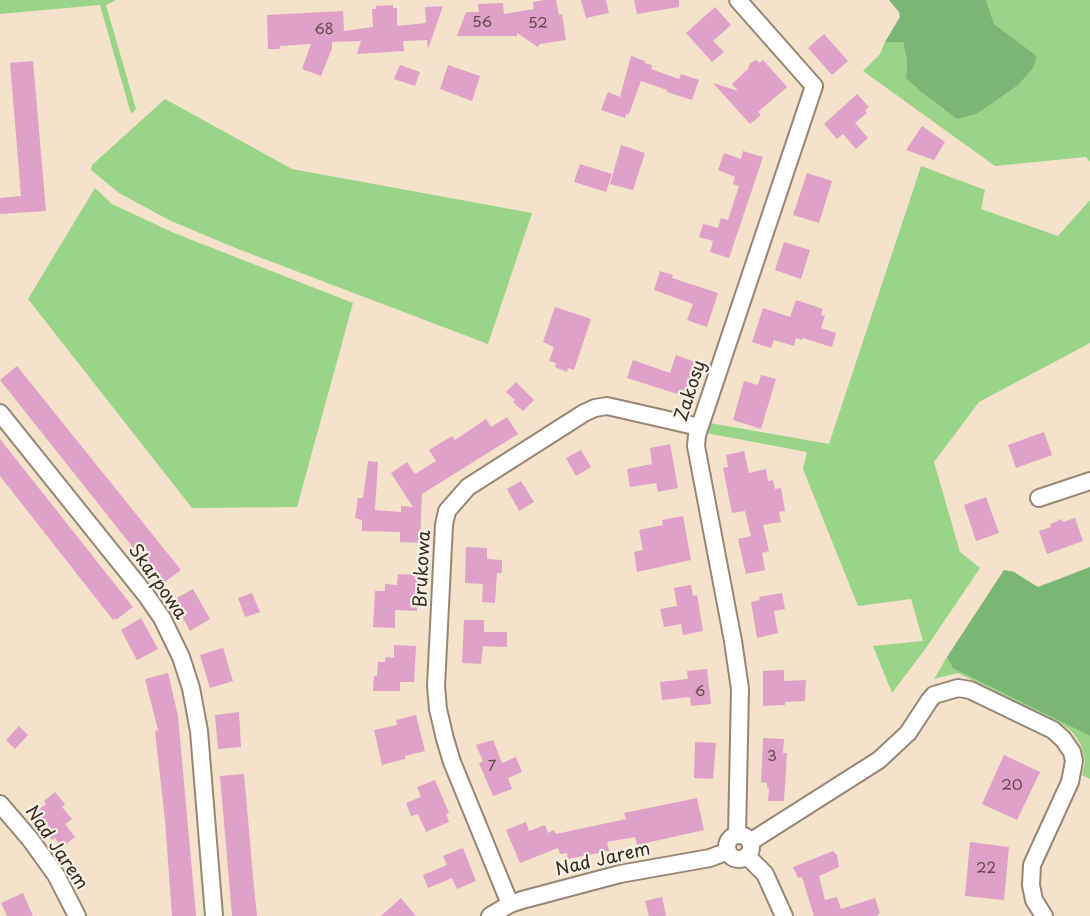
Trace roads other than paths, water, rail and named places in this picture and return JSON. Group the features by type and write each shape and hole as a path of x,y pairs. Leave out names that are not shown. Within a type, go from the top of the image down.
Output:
{"street":[{"name":"Zakosy","path":"738,0 814,86 699,427 696,446 740,689 745,844"},
{"name":"Brukowa","path":"510,904 452,762 438,709 436,686 444,525 447,511 468,487 595,408 607,406 699,427"},
{"name":"Skarpowa","path":"0,413 146,595 162,618 181,657 191,688 199,731 214,916"},
{"path":"1039,498 1090,481"},
{"path":"784,916 768,879 745,844 879,760 908,733 934,695 958,688 970,690 1053,729 1072,752 1074,761 1070,782 1032,865 1031,885 1034,900 1044,916"},
{"name":"Nad Jarem","path":"0,804 30,839 56,875 77,916"},
{"name":"Nad Jarem","path":"490,916 510,904 620,874 710,858 728,851 737,858 745,844"}]}
